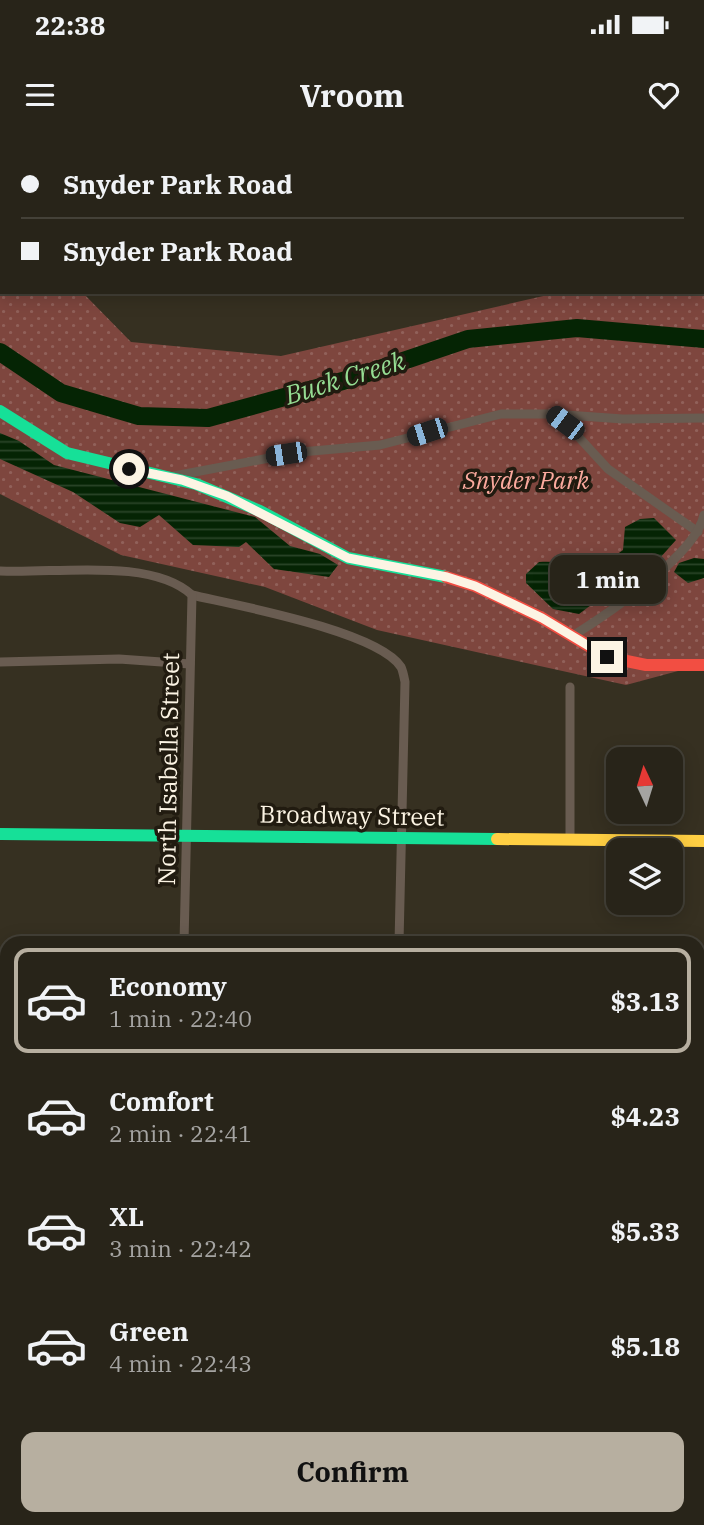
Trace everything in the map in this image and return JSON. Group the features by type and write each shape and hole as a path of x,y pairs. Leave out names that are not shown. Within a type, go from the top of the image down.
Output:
{"street":[{"path":"0,411 67,453 196,484 260,511 348,558 447,577 475,586 542,618 607,657 629,663 704,665"},
{"path":"167,476 301,452 380,445 501,414 623,419 704,418"},
{"path":"552,414 574,432 608,470 698,533"},
{"path":"571,637 625,600 698,533 704,515"},
{"path":"0,570 153,574 177,584 192,595 328,627 393,658 402,668 405,682 401,751 398,936"},
{"name":"North Isabella Street","path":"184,936 192,595"},
{"path":"0,662 119,659 190,664"},
{"path":"570,687 570,839"},
{"name":"Broadway Street","path":"0,834 704,841"}],"green space":[{"name":"Snyder Park","path":"0,294 84,294 131,342 281,356 552,294 704,294 704,664 626,685 377,630 265,587 121,555 0,494"}],"shaded area":[{"path":"0,433 19,441 54,465 255,517 290,546 320,554 338,565 329,577 274,569 246,542 239,547 193,545 159,515 140,527 120,523 73,492 0,459"},
{"path":"654,518 676,540 659,559 623,563 605,584 603,596 579,614 553,609 526,583 526,574 539,562 588,567 608,560 623,550 625,527 640,519"},
{"path":"694,558 704,559 704,578 688,583 674,572 679,563"}],"waterway":[{"name":"Buck Creek","path":"0,352 61,393 139,416 208,418 350,379 468,339 577,328 704,339"}],"traffic: fast":[{"path":"0,411 67,453 196,484 260,511 348,558 446,577"},
{"path":"0,834 497,839"}],"traffic: slow":[{"path":"497,839 704,841"}],"traffic: jam":[{"path":"446,577 475,586 542,618 607,657 646,665 704,665"}],"route":[{"path":"129,469 182,480 227,496 348,558 372,565 447,577 475,586 542,618 607,657"}]}
